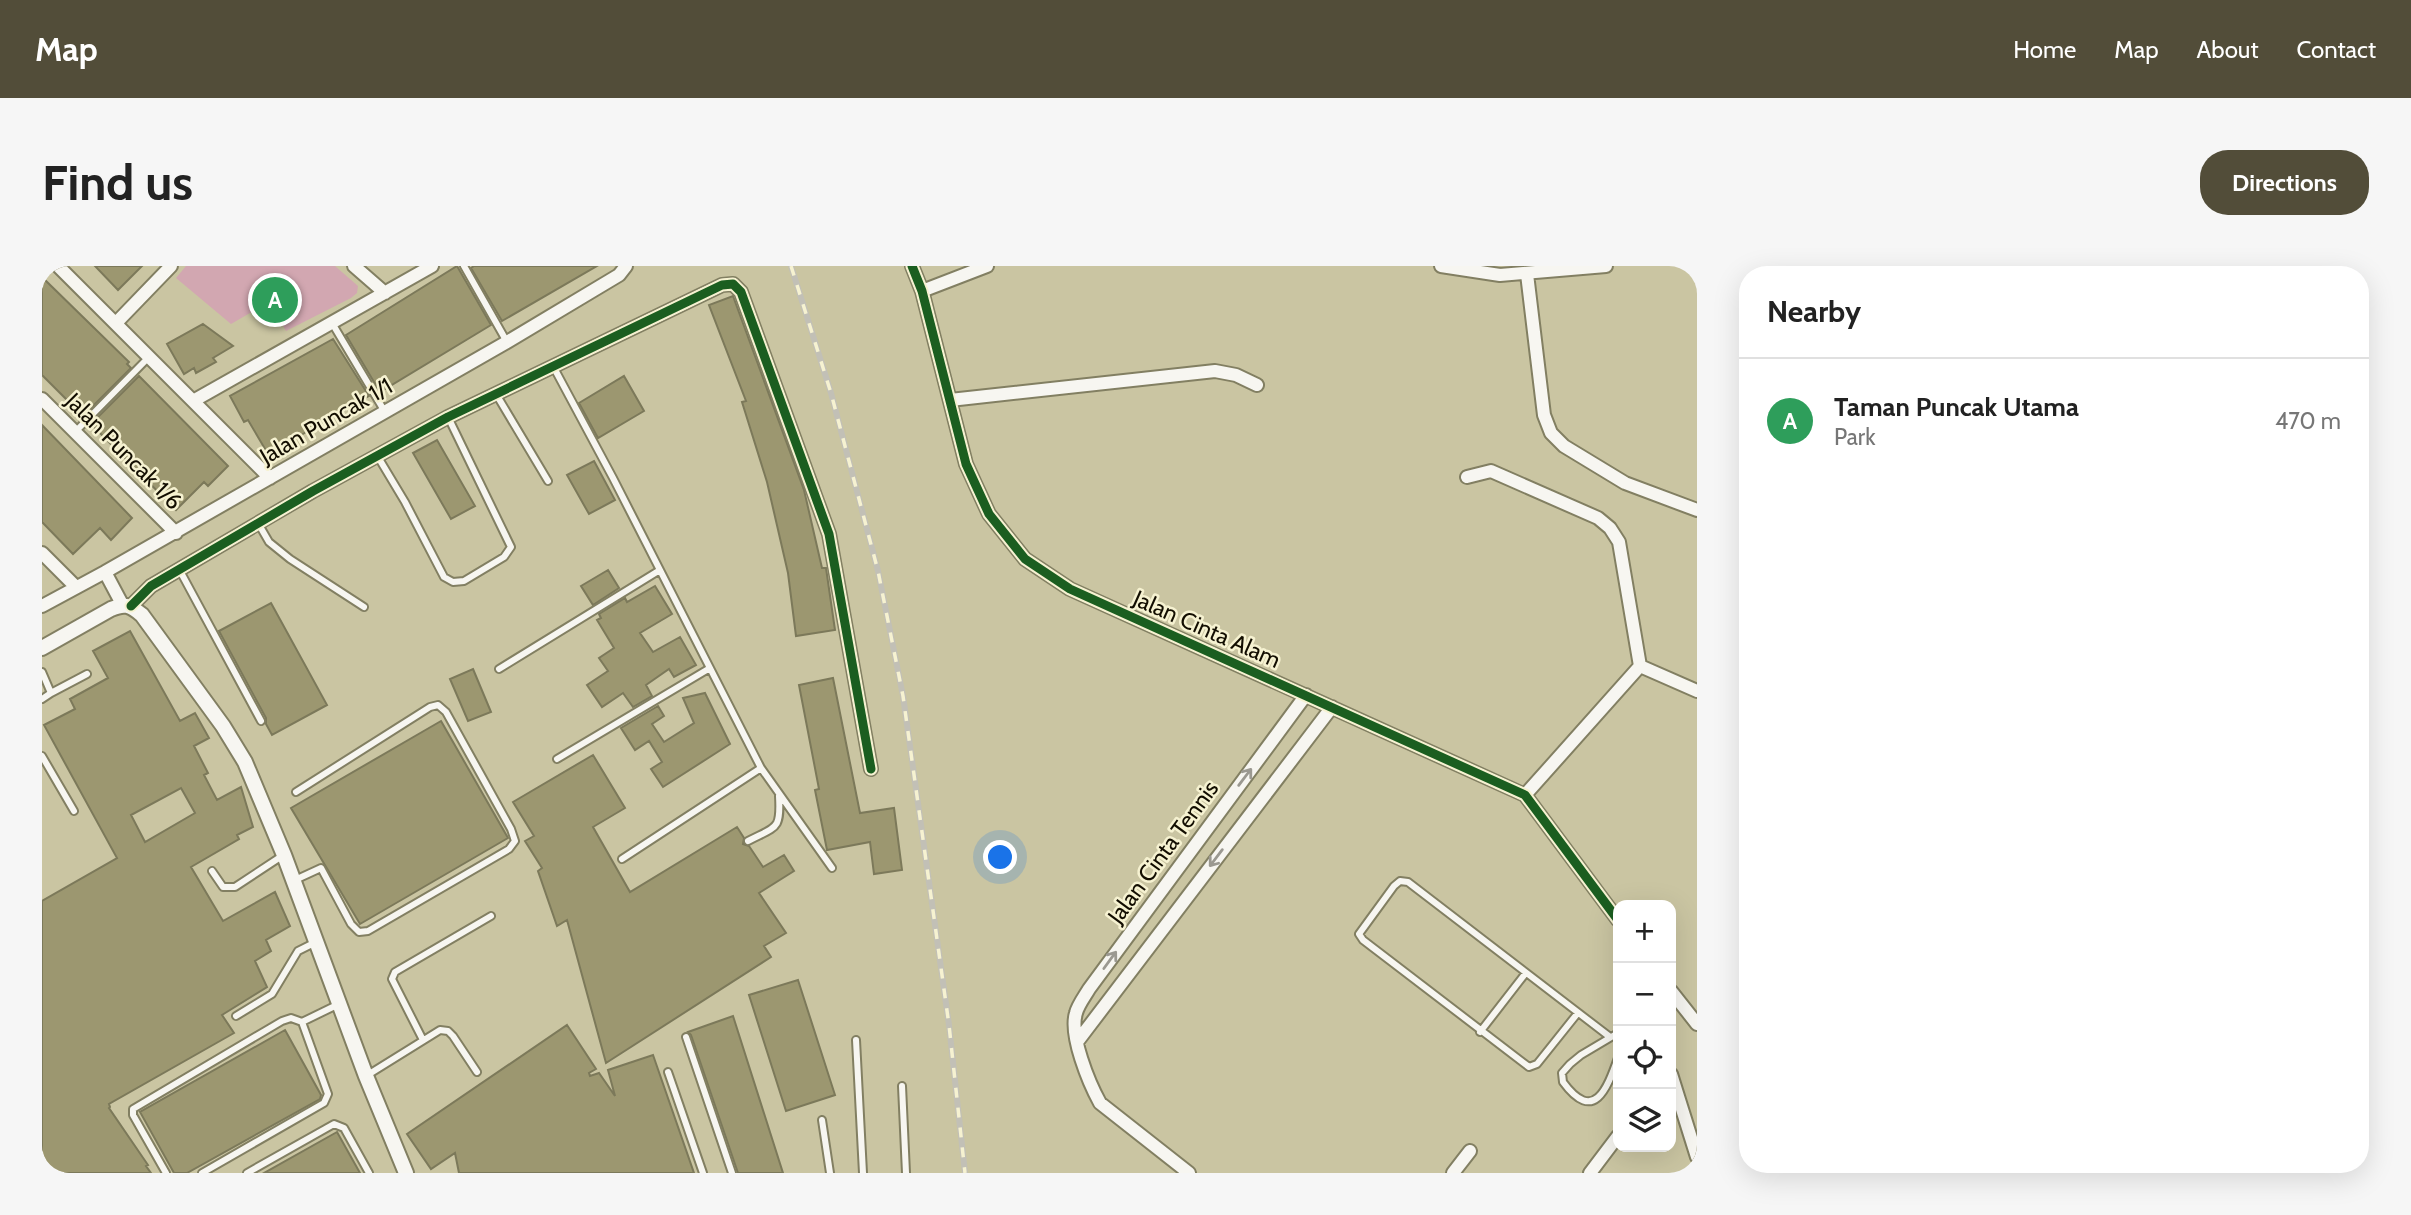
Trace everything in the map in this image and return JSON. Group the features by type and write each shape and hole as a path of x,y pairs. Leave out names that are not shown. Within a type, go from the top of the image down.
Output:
{"street":[{"path":"58,266 270,478"},
{"path":"116,323 171,266"},
{"path":"354,266 385,292"},
{"path":"193,401 432,266"},
{"name":"Jalan Puncak 1/1","path":"42,606 176,533 507,342 619,275 626,266"},
{"name":"Jalan Cinta Alam","path":"912,266 922,291 966,464 989,514 1025,559 1070,589 1525,796 1613,913"},
{"path":"922,291 987,266"},
{"path":"1441,266 1527,274 1606,266"},
{"path":"1527,274 1544,415 1551,433 1564,446 1625,483 1697,510"},
{"path":"42,648 127,605 150,586 179,569 448,417 722,285 733,284 741,292 829,534 871,769"},
{"path":"950,400 1215,371 1236,375 1257,385"},
{"name":"Jalan Puncak 1/6","path":"42,400 176,533"},
{"path":"1467,477 1491,471 1598,518 1610,528 1619,542 1640,666"},
{"path":"42,553 76,587"},
{"path":"105,572 127,605 142,615 223,726 245,762 284,855 366,1076 406,1173"},
{"path":"1640,666 1697,691"},
{"path":"1525,796 1640,666"},
{"name":"Jalan Cinta Tennis","path":"1189,1173 1100,1103 1093,1091 1077,1042 1074,1028 1076,1013 1089,989 1306,695"},
{"name":"Jalan Cinta Tennis","path":"1077,1042 1332,707"},
{"path":"1089,989 1108,1002"},
{"path":"1676,997 1697,1024"},
{"path":"1676,1089 1697,1157"},
{"path":"1590,1173 1613,1143"},
{"path":"1453,1173 1470,1151"}],"lane":[{"path":"464,266 507,342"},
{"path":"332,323 385,412"},
{"path":"75,432 149,357"},
{"path":"553,366 761,768 832,868"},
{"path":"496,394 548,481"},
{"path":"378,457 444,577 453,582 464,581 504,557 511,547 448,417"},
{"path":"258,523 269,542 290,559 364,607"},
{"path":"179,569 261,721"},
{"path":"499,669 660,570"},
{"path":"557,759 710,668"},
{"path":"42,672 51,693"},
{"path":"42,699 87,674"},
{"path":"293,881 321,868 351,924 359,932 368,930 509,849 515,841 511,829 446,712 438,705 430,707 296,792"},
{"path":"42,756 74,811"},
{"path":"622,859 761,768"},
{"path":"748,841 778,823 779,794"},
{"path":"212,871 223,887 235,887 284,855"},
{"path":"1577,1014 1537,1064 1529,1067 1480,1032 1363,940 1359,934 1394,886 1400,880 1408,882 1610,1037"},
{"path":"423,1040 392,979 395,972 491,916"},
{"path":"236,1016 272,994 298,951 316,942"},
{"path":"1480,1032 1525,974"},
{"path":"166,1173 133,1115 133,1109 282,1021 291,1018 302,1022 339,1004"},
{"path":"202,1173 327,1099 328,1094 302,1022"},
{"path":"366,1076 440,1030 448,1031 477,1072"},
{"path":"1613,1036 1570,1063 1562,1073 1563,1082 1580,1099 1589,1102 1605,1093 1613,1071"},
{"path":"686,1037 732,1173"},
{"path":"856,1040 863,1173"},
{"path":"668,1072 703,1173"},
{"path":"902,1086 905,1173"},
{"path":"821,1120 830,1173"},
{"path":"247,1173 334,1124 344,1128 369,1173"}],"shaded area":[{"path":"186,266 335,266 358,286 357,293 351,298 286,331 269,302 231,324 176,278"}],"building":[{"path":"95,266 142,266 118,290"},
{"path":"457,266 491,325 380,392 346,335"},
{"path":"597,266 502,321 471,268"},
{"path":"42,277 129,362 127,364 131,368 83,416 42,375"},
{"path":"733,296 804,490 822,568 826,568 835,630 796,636 788,573 767,482 742,402 746,401 709,305"},
{"path":"203,324 233,346 213,358 216,362 196,373 194,368 184,374 167,344"},
{"path":"333,339 369,396 268,454 248,420 244,422 230,396"},
{"path":"139,376 228,466 208,486 204,482 176,510 91,424"},
{"path":"624,376 644,411 598,438 579,403"},
{"path":"42,425 132,518 111,540 100,528 73,554 42,522"},
{"path":"437,440 475,506 451,519 413,453"},
{"path":"594,461 615,500 589,514 567,475"},
{"path":"608,570 619,588 593,605 581,586"},
{"path":"655,586 672,614 640,633 653,652 680,637 696,665 674,677 669,669 646,685 652,696 633,707 623,693 602,707 587,685 608,671 599,658 614,648 597,620 601,618 599,614 625,598 627,602"},
{"path":"271,603 327,705 272,735 266,718 219,631"},
{"path":"130,631 180,721 195,713 209,738 194,746 208,773 204,775 217,800 241,787 253,827 237,835 239,839 191,867 223,921 275,892 290,926 266,940 271,951 255,961 267,987 222,1015 234,1033 109,1104 151,1173 42,1173 42,901 117,858 44,725 75,709 70,699 108,678 93,651","holes":["181,788 195,813 145,842 131,815"]},
{"path":"473,669 491,712 468,721 450,679"},
{"path":"833,678 860,813 894,808 902,870 874,874 870,842 827,850 815,790 819,789 799,685"},
{"path":"705,693 730,744 663,787 651,769 662,762 649,741 635,750 621,728 658,706 664,716 652,724 664,742 694,723 683,698"},
{"path":"441,721 508,838 360,924 291,808"},
{"path":"593,755 625,808 593,827 630,892 737,827 744,838 743,844 749,846 763,867 784,855 794,871 759,893 786,933 764,946 771,957 606,1063 567,920 557,926 538,871 542,868 525,841 534,836 513,802"},
{"path":"798,980 835,1095 786,1111 749,995"},
{"path":"733,1016 783,1173 738,1173 688,1032"},
{"path":"567,1025 596,1069 589,1073 590,1076 599,1073 615,1096 608,1070 653,1055 694,1173 459,1173 455,1153 431,1169 407,1134"},
{"path":"285,1030 321,1095 320,1099 187,1173 174,1173 140,1112"},
{"path":"337,1132 360,1173 264,1173"}],"railway":[{"path":"791,266 831,393 878,571 903,696 949,1025 965,1173"}],"cycle path":[{"path":"912,266 922,291 966,464 989,514 1025,559 1070,589 1525,795 1613,913"},
{"path":"131,606 151,586 313,491 448,417 722,285 733,284 741,292 829,534 871,769"}],"place":[{"name":"Taman Puncak Utama","path":"275,300"}]}
